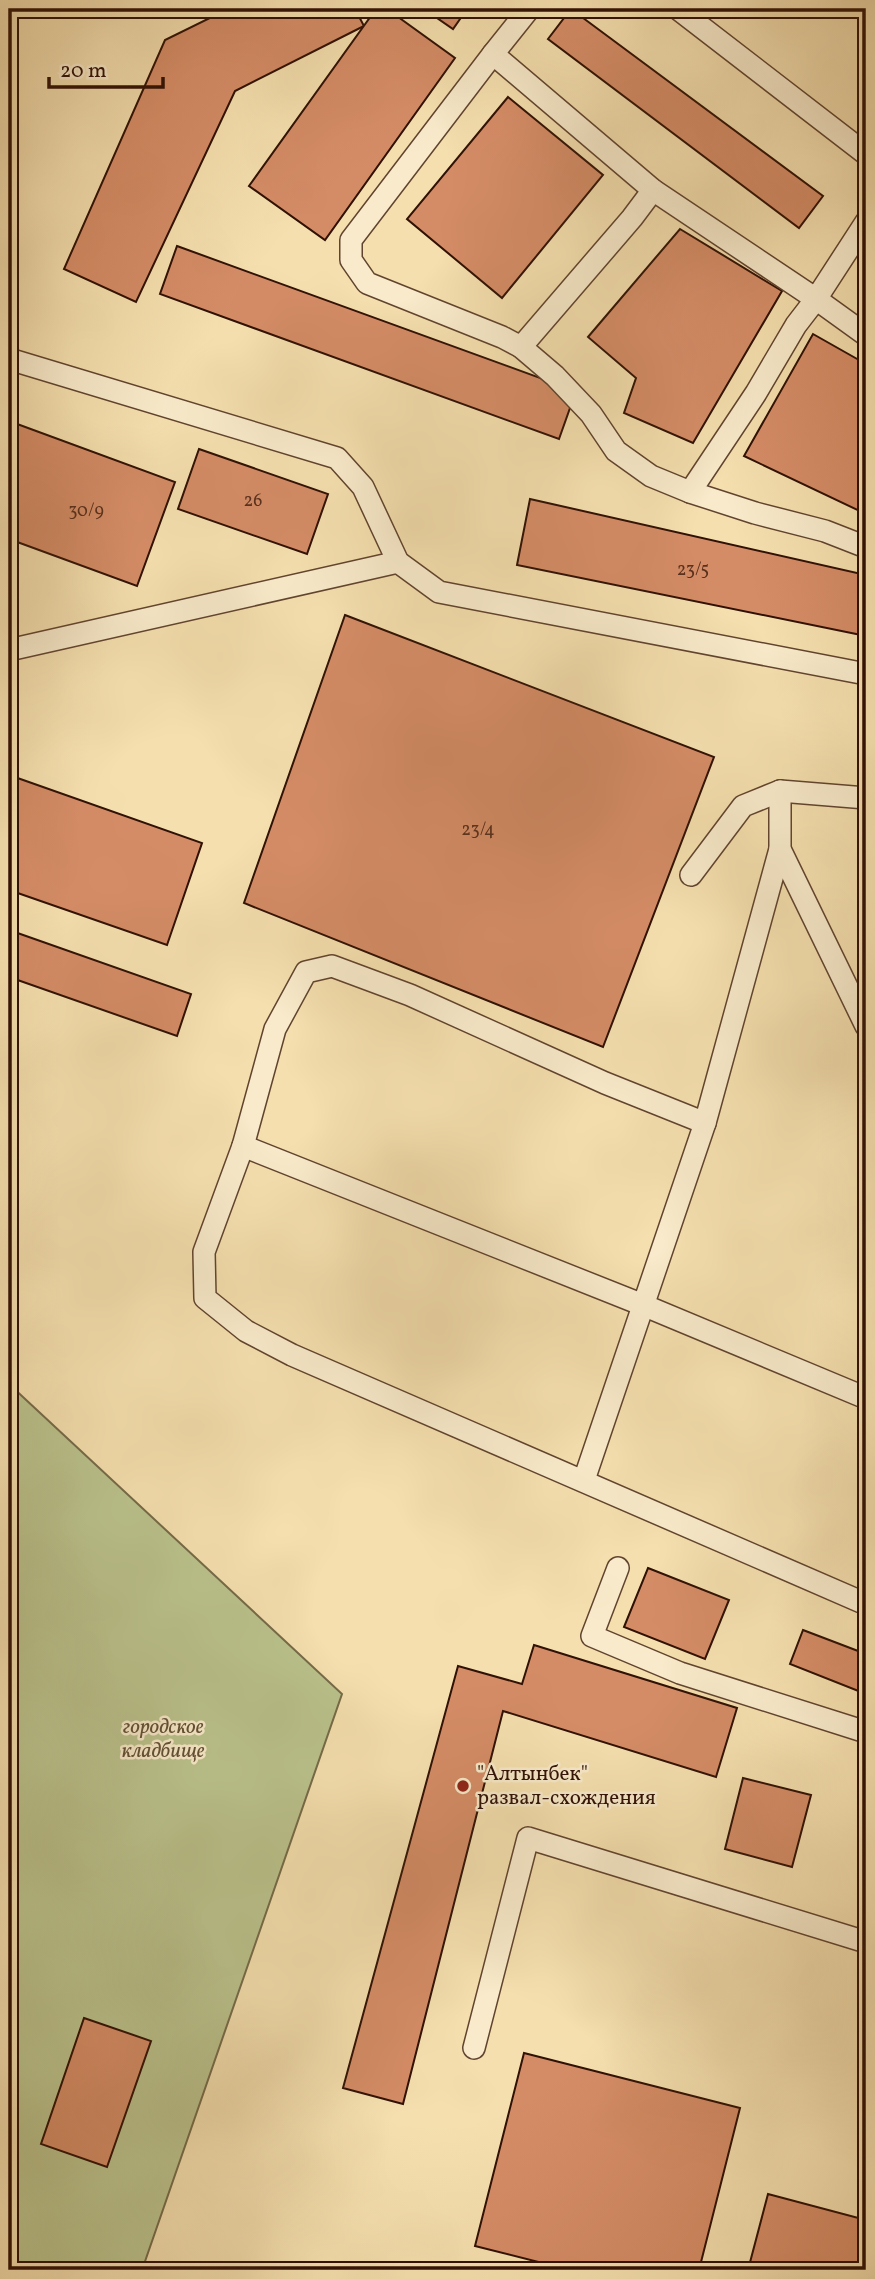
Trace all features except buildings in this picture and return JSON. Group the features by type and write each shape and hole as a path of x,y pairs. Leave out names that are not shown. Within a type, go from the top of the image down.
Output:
{"lane":[{"path":"529,9 351,240 351,260 367,283 521,347 555,376 591,414 616,451 651,476 690,492 755,513 825,531 866,547"},
{"path":"678,9 866,155"},
{"path":"493,54 653,190 866,335"},
{"path":"521,347 632,219 653,190"},
{"path":"690,492 756,393 796,325 866,222"},
{"path":"9,359 337,458 363,487 398,562 439,592 866,674"},
{"path":"9,650 398,562"},
{"path":"691,875 743,806 780,791 866,798"},
{"path":"584,1480 705,1123 780,849 780,791"},
{"path":"780,849 866,1026"},
{"path":"705,1123 605,1083 410,995 332,966 306,972 275,1029 243,1146 204,1252 205,1298 246,1331 292,1355 866,1604"},
{"path":"243,1146 643,1305 866,1398"},
{"path":"618,1568 592,1636 680,1673 866,1732"},
{"path":"474,2048 528,1838 866,1942"}],"green space":[{"name":"городское кладбище","path":"9,1384 342,1694 142,2270 9,2270"}],"place":[{"name":"\"Алтынбек\" развал-схождения","path":"463,1786"}]}
